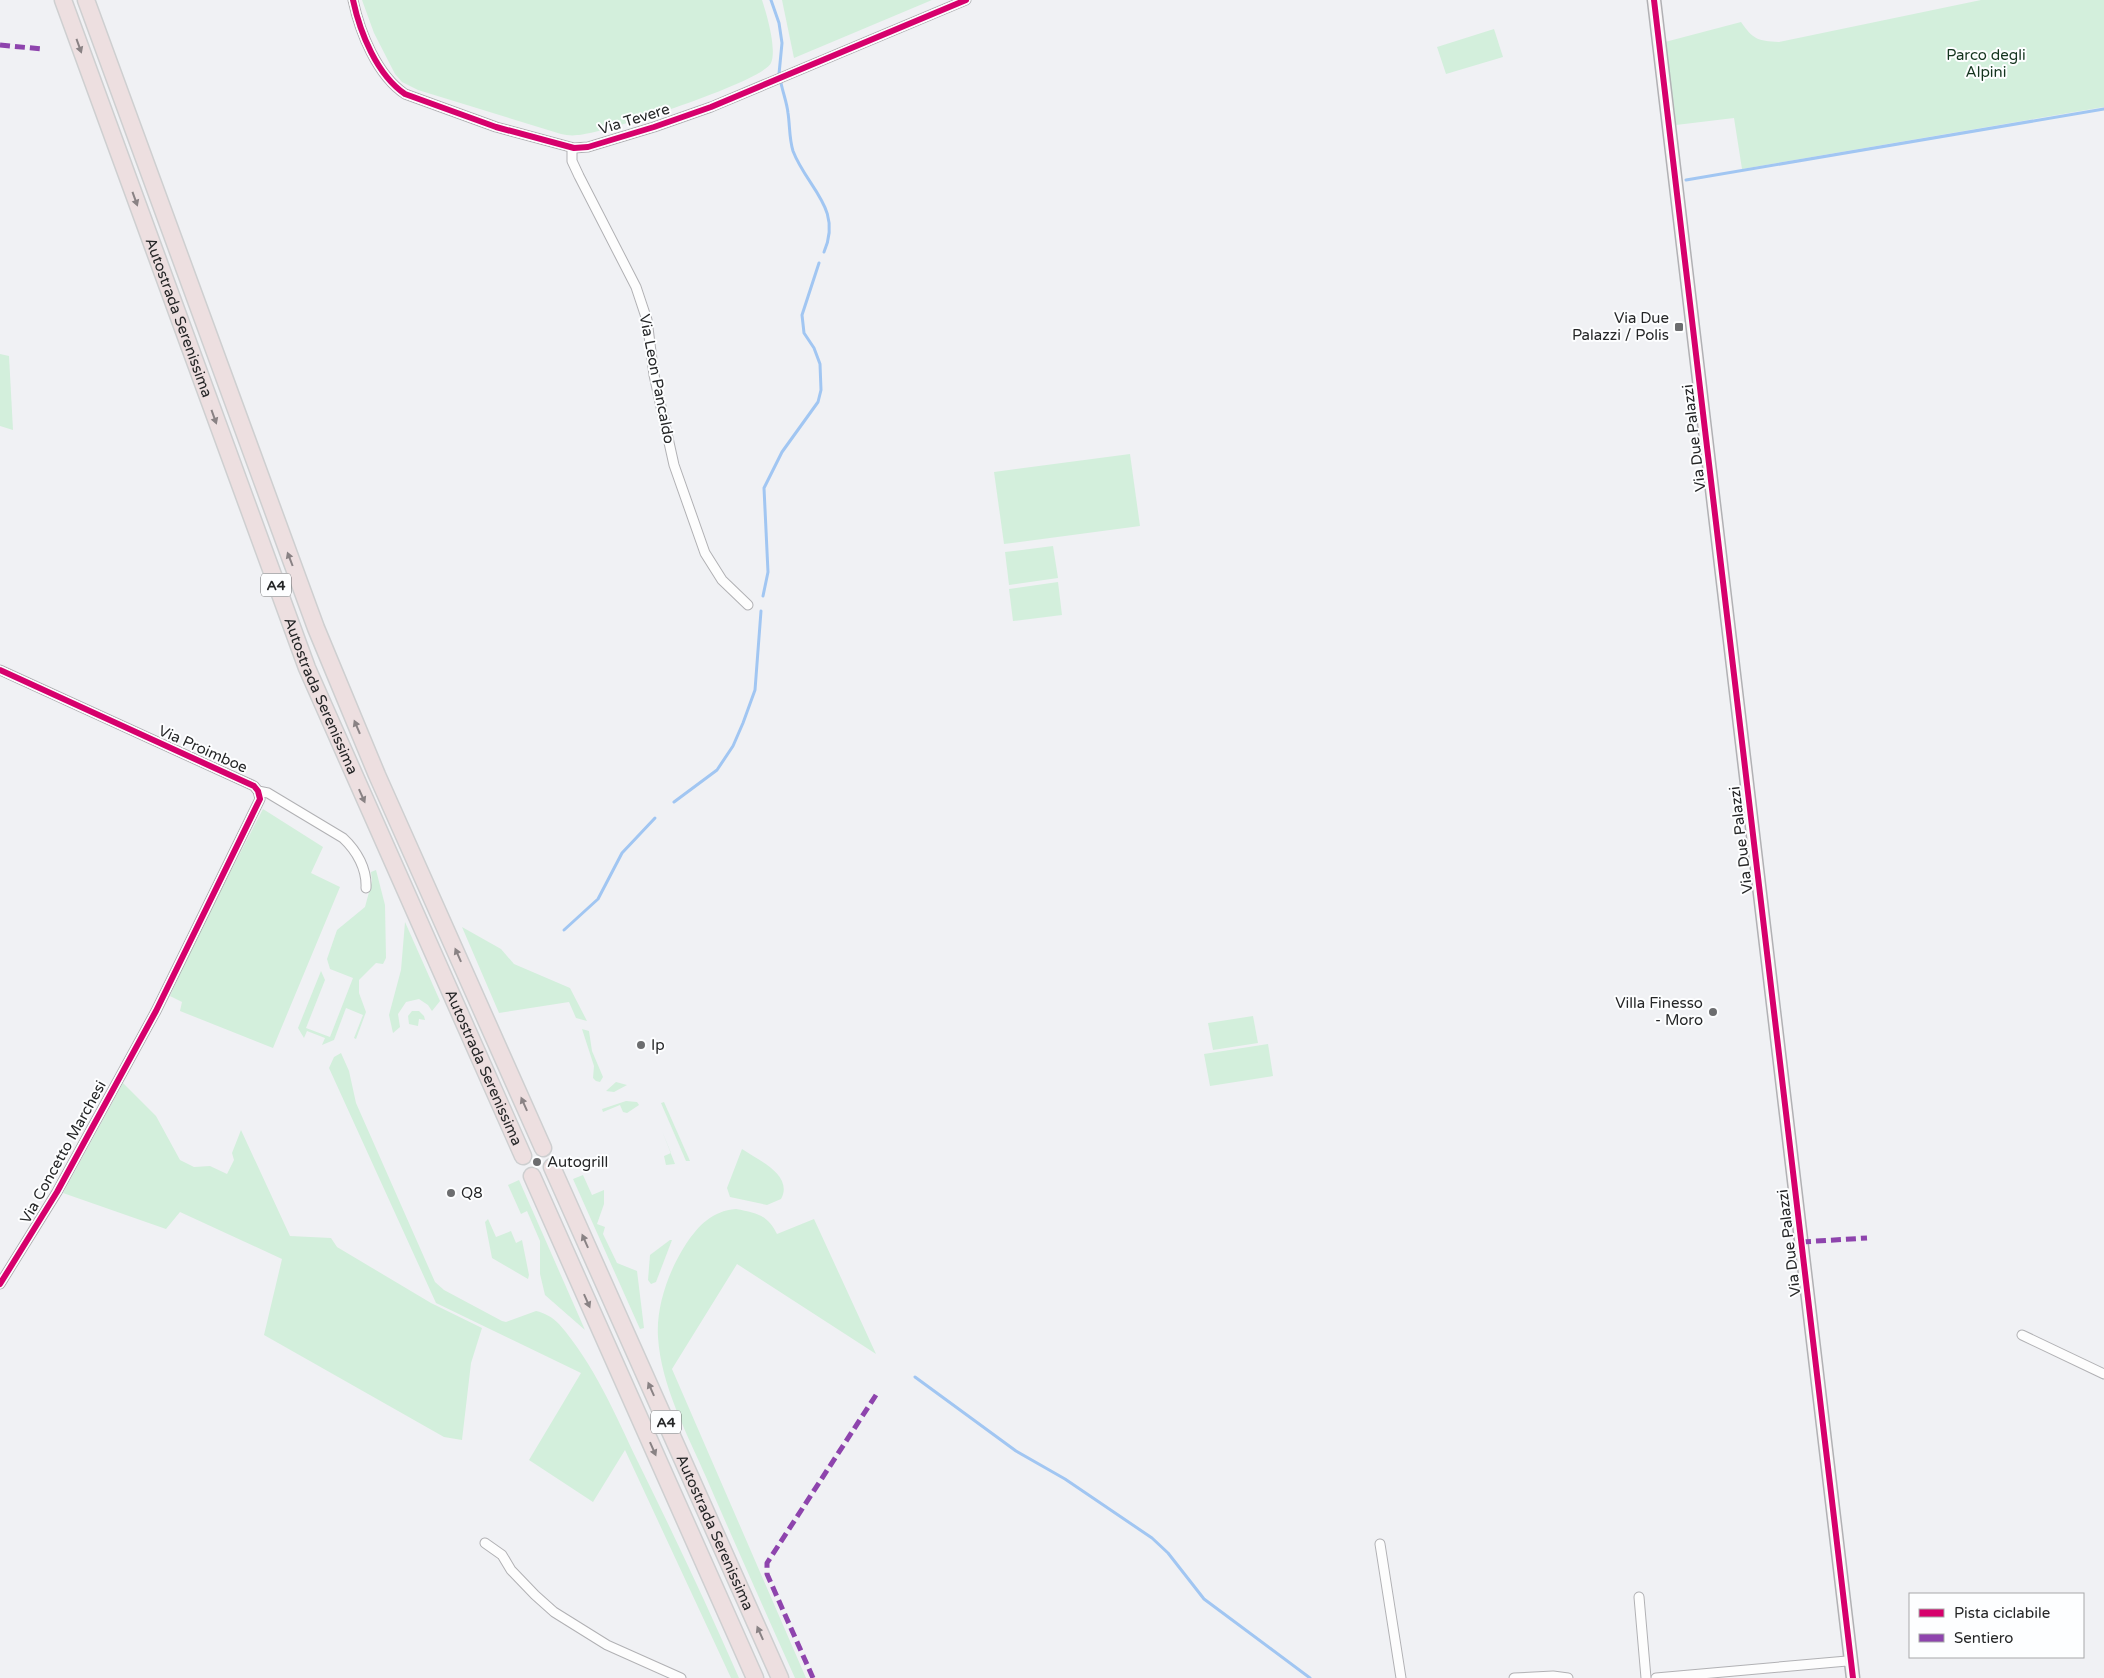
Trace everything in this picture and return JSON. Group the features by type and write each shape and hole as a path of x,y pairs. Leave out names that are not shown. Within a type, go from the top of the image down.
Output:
{"highway":[{"name":"Autostrada Serenissima","path":"62,0 307,668 523,1156"},
{"name":"Autostrada Serenissima","path":"86,0 316,628 374,766 543,1148"},
{"name":"Autostrada Serenissima","path":"552,1167 780,1678"},
{"name":"Autostrada Serenissima","path":"532,1176 755,1678"}],"street":[{"name":"Via Tevere","path":"353,0 376,60 395,87 405,94 496,127 572,148 588,147 612,140 711,107 966,0"},
{"name":"Via Due Palazzi","path":"1654,0 1853,1678"},
{"name":"Via Leon Pancaldo","path":"572,148 572,161 578,176 636,287 647,320 654,375 674,465 705,553 722,580 748,604"},
{"name":"Via Proimboe","path":"0,670 254,786 258,791 260,799 156,1011 144,1031"},
{"name":"Via Proimboe","path":"258,791 268,793 343,838 352,846 363,868 366,888"},
{"name":"Via Concetto Marchesi","path":"0,1284 57,1192 144,1031"},
{"path":"2022,1335 2104,1374"},
{"path":"485,1543 502,1555 523,1583 554,1612 607,1645 681,1678"},
{"path":"1380,1544 1401,1678"},
{"path":"1639,1597 1646,1678"},
{"path":"1656,1678 1847,1661 1852,1665"},
{"path":"1514,1678 1552,1676 1568,1678"}],"green space":[{"path":"362,0 762,0 771,32 773,57 771,63 761,72 712,94 617,126 567,135 418,90 402,82 395,74 374,33"},
{"path":"782,0 932,0 794,58"},
{"name":"Parco degli Alpini","path":"1981,0 2104,0 2104,107 1742,169 1734,118 1676,125 1665,42 1741,22 1752,36 1760,40 1779,42"},
{"path":"1494,29 1503,57 1446,74 1437,47"},
{"path":"0,354 9,356 13,430 0,426"},
{"path":"1130,454 1140,526 1004,544 994,472"},
{"path":"1053,546 1058,578 1009,585 1005,552"},
{"path":"1058,582 1062,615 1013,621 1009,589"},
{"path":"263,809 323,847 311,873 340,887 273,1048 180,1011 182,1002 170,996 195,940"},
{"path":"376,870 385,905 386,958 383,964 376,963 359,980 359,993 366,1012 356,1039 354,1038 363,1015 346,1008 334,1040 322,1045 325,1038 307,1031 304,1038 298,1028 321,971 325,980 306,1028 330,1037 353,978 330,969 327,959 337,930 365,907 372,881 371,872"},
{"path":"405,922 440,1001 432,1011 428,1005 419,999 406,1002 398,1014 400,1027 393,1033 389,1015 401,970"},
{"path":"462,927 501,949 514,964 570,988 587,1021 576,1018 569,1002 499,1013"},
{"path":"412,1011 419,1011 424,1016 425,1020 419,1019 418,1026 409,1024 408,1016"},
{"path":"1253,1016 1258,1043 1213,1050 1208,1023"},
{"path":"582,1029 589,1031 592,1051 603,1077 600,1082 593,1078 594,1066"},
{"path":"1268,1044 1273,1076 1210,1086 1204,1054"},
{"path":"341,1053 349,1071 356,1103 435,1282 444,1290 502,1321 506,1322 536,1311 542,1313 559,1324 572,1339 612,1408 690,1569 739,1678 731,1678 625,1450 593,1502 529,1460 581,1373 436,1303 329,1068 334,1057"},
{"path":"616,1082 627,1085 614,1092 606,1091"},
{"path":"123,1083 156,1116 180,1160 194,1167 210,1166 227,1174 234,1160 232,1153 241,1130 290,1236 331,1238 337,1247 431,1303 482,1328 471,1363 462,1440 444,1437 264,1335 282,1259 180,1212 166,1229 63,1193"},
{"path":"626,1101 637,1102 639,1105 627,1113 623,1112 620,1105 603,1112 602,1109"},
{"path":"664,1102 690,1161 686,1161 661,1103"},
{"path":"742,1149 765,1163 779,1176 784,1190 781,1199 767,1205 730,1197 727,1188"},
{"path":"671,1153 675,1164 666,1165 664,1156"},
{"path":"583,1175 592,1195 604,1190 604,1204 597,1224 605,1227 603,1234 617,1263 637,1271 644,1328 640,1329 573,1179"},
{"path":"519,1180 585,1330 545,1295 540,1274 540,1241 527,1211 521,1214 508,1185"},
{"path":"736,1209 750,1212 766,1219 777,1234 814,1219 876,1354 737,1264 672,1369 806,1678 795,1678 683,1426 669,1391 660,1355 658,1337 659,1313 661,1301 674,1265 691,1237 701,1225 713,1216 727,1210"},
{"path":"488,1219 496,1237 511,1231 516,1243 522,1240 529,1275 528,1279 492,1258 485,1222"},
{"path":"672,1240 656,1282 651,1284 648,1280 650,1255"}],"waterway":[{"path":"771,0 779,23 782,43 779,74"},
{"path":"781,83 793,151 826,210 829,223 829,237 824,252"},
{"path":"1686,180 2104,109"},
{"path":"763,596 768,572 764,488 782,452 818,402 821,390 820,364 814,348 804,333 802,315 819,263"},
{"path":"674,802 717,770 733,746 755,690 761,611"},
{"path":"564,930 598,899 622,853 655,818"},
{"path":"915,1377 1016,1451 1065,1479 1152,1538 1168,1553 1204,1599 1310,1678"}],"marked path":[{"path":"0,45 42,49"},
{"path":"1801,1242 1867,1238"},
{"path":"813,1678 767,1574 767,1563 876,1395"}],"cycle path":[{"path":"353,0 360,26 378,65 395,86 405,94 496,127 574,148 588,147 711,107 966,0"},
{"path":"1654,0 1853,1678"},
{"path":"0,670 254,786 258,791 260,799 156,1011 57,1192 0,1284"}],"place":[{"name":"Via Due Palazzi / Polis","path":"1679,327"},
{"name":"Villa Finesso - Moro","path":"1713,1012"},
{"name":"Ip","path":"641,1045"},
{"name":"Autogrill","path":"537,1162"},
{"name":"Q8","path":"451,1193"}]}
